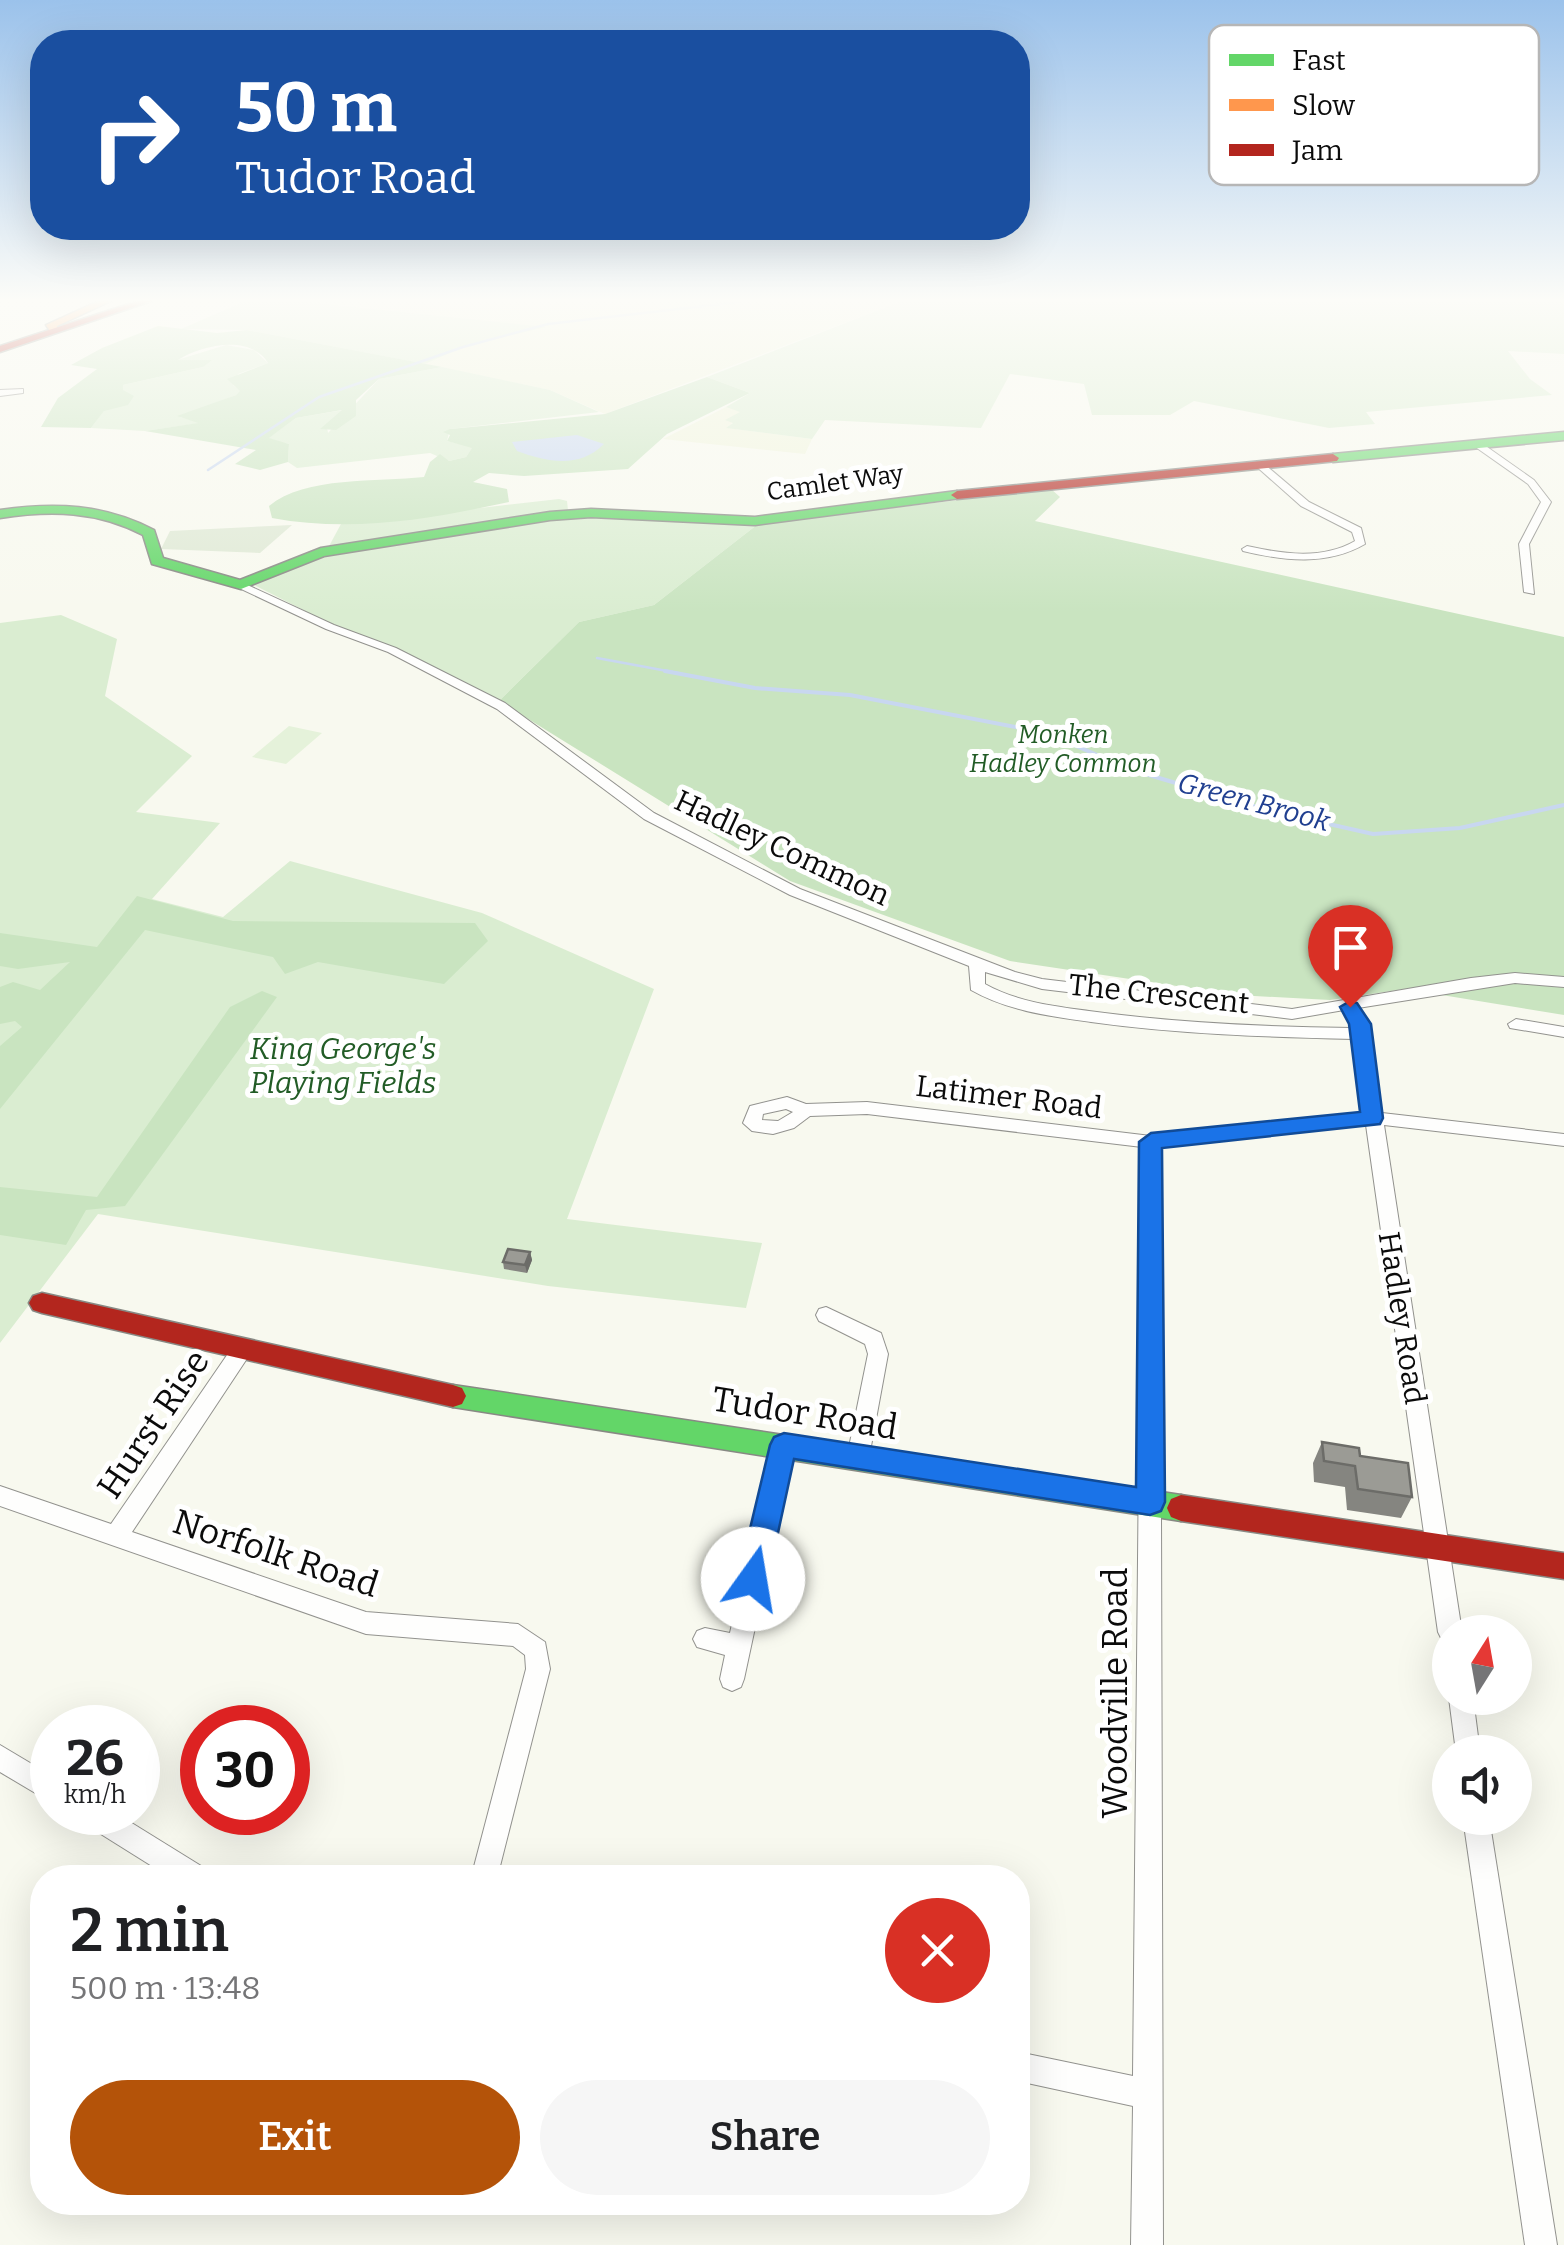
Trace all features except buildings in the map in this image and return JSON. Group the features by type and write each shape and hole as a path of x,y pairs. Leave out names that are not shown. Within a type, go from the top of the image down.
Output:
{"street":[{"name":"Camlet Way","path":"242,585 312,554 550,516 590,513 756,521 954,495 1564,436"},
{"path":"1477,444 1532,482 1544,496 1546,507 1524,544 1530,592"},
{"path":"1247,548 1276,555 1324,555 1361,542 1357,530 1305,504 1260,465"},
{"path":"7,509 76,510 142,528 149,533 157,561 242,585"},
{"name":"Hadley Common","path":"242,585 319,623 392,650 501,706 649,816 769,878 822,904 977,964 1042,984 1292,1014 1486,981 1564,982"},
{"name":"The Crescent","path":"977,964 977,986 994,997 1056,1011 1165,1028 1361,1034"},
{"name":"Hadley Road","path":"1350,1007 1357,1015 1361,1034 1447,1615"},
{"path":"1516,1024 1564,1032"},
{"name":"Latimer Road","path":"804,1110 867,1108 1151,1142 1372,1118 1564,1140"},
{"name":"Woodville Road","path":"1147,2245 1151,1142"},
{"name":"Tudor Road","path":"42,1303 478,1402 784,1445 1564,1566"},
{"path":"826,1315 883,1335 858,1457"},
{"name":"Hurst Rise","path":"116,1536 244,1348"},
{"path":"732,1678 784,1445"},
{"name":"Norfolk Road","path":"0,1496 366,1623 504,1633 530,1640 537,1650 538,1669 487,1865"},
{"path":"705,1638 737,1646"},
{"path":"0,1758 30,1776"},
{"path":"126,1835 175,1865"},
{"path":"1479,1835 1541,2245"},
{"path":"1030,2069 1148,2094"}],"green space":[{"path":"55,404 129,404 104,411 91,428 41,427"},
{"path":"109,404 214,404 180,417 201,423 145,431 91,428"},
{"path":"211,404 356,404 356,416 336,430 320,429 342,410 296,418 269,438 289,444 288,462 260,470 235,464 256,450 145,431 198,423 177,416"},
{"path":"356,404 581,404 599,412 450,429 447,441 473,447 466,457 449,461 430,453 297,468 288,462 289,444 267,439 296,418 343,410 327,427 328,433"},
{"path":"582,404 632,404 605,414"},
{"path":"633,404 728,404 667,434 628,469 524,476 489,473 473,482 507,489 509,502 450,514 362,524 272,518 269,506 302,490 343,482 424,477 430,462 440,454 449,461 466,457 472,448 447,441 450,435 443,432 450,429 605,414"},
{"path":"732,404 994,404 981,428 825,420 812,439 726,428 733,423 725,420 740,412 726,407"},
{"path":"1089,404 1189,404 1170,415 1092,415"},
{"path":"1208,404 1456,404 1366,412 1375,424 1329,428"},
{"path":"726,407 742,411 728,428 812,439 805,454 663,439"},
{"name":"Monken Hadley Common","path":"1051,489 1060,497 1035,521 1564,637 1564,1015 1405,989 1330,1000 1237,995 1010,961 790,881 499,701 579,622 654,605 758,524"},
{"path":"567,501 568,510 328,548 341,524"},
{"path":"577,515 758,524 654,605 579,622 499,701 392,646 333,625 252,584 284,567 345,550"},
{"path":"292,525 260,553 161,549 170,531"},
{"name":"King George's Playing Fields","path":"61,615 117,639 105,696 192,756 136,812 220,823 152,899 223,917 290,861 482,913 654,989 567,1219 762,1243 746,1308 548,1286 98,1214 0,1343 0,623"},
{"path":"289,726 322,733 286,764 252,757"},
{"path":"137,896 233,921 475,923 488,941 444,984 318,962 285,974 273,957 145,930 0,1109 0,1046 22,1027 15,1021 0,1024 0,987 13,982 40,990 70,962 18,969 0,966 0,933 97,947"},
{"path":"262,991 277,997 125,1206 86,1210 66,1245 0,1235 0,1187 97,1197 230,1007"}],"water":[{"path":"577,435 604,444 584,457 562,461 517,451 512,442"}],"waterway":[{"path":"208,470 309,404"},
{"name":"Green Brook","path":"597,658 678,673"},
{"name":"Green Brook","path":"665,671 755,688 850,695 1046,733 1132,770 1267,810 1373,834 1460,828 1564,805"}],"traffic: fast":[{"path":"1333,458 1564,436"},
{"path":"0,514 58,509 114,517 149,533 157,561 241,585 321,552 550,516 591,513 755,521 957,495"},
{"path":"453,1396 1181,1508"}],"traffic: jam":[{"path":"957,495 1333,458"},
{"path":"42,1303 453,1396"},
{"path":"1181,1508 1564,1566"}],"route":[{"path":"753,1579 784,1445 1150,1502 1151,1142 1372,1118 1360,1024 1350,1007"}]}
